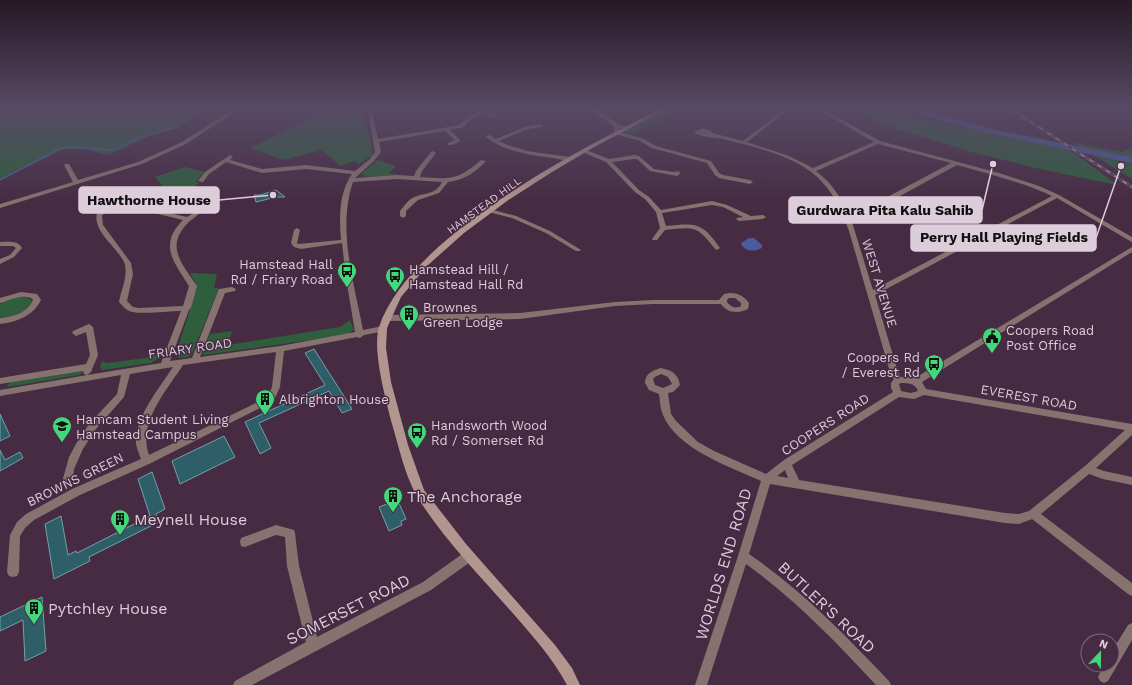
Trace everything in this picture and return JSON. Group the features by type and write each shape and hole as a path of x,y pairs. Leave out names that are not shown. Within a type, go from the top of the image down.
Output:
{"main road":[{"name":"HAMSTEAD HILL","path":"574,685 566,668 524,616 469,556 422,496 402,445 391,398 381,343 386,318 392,306 406,285 427,262 454,238 490,211 570,159 604,140"}],"street":[{"path":"0,206 140,163 164,153 189,140"},
{"path":"360,334 345,241 343,204 351,180 356,173 376,156 378,152 376,141 383,140"},
{"path":"450,144 458,141 457,140"},
{"path":"642,140 654,147 709,162 717,174 722,176 752,182"},
{"name":"WEST AVENUE","path":"731,140 774,152 797,161 813,170 825,180 837,196 848,221 894,372 899,380"},
{"path":"742,143 746,140"},
{"path":"874,140 1030,184 1057,196 1132,240"},
{"path":"495,141 498,144 531,153 570,159"},
{"path":"813,170 878,142"},
{"path":"584,151 608,161 637,192 647,198 659,212 663,228"},
{"path":"416,177 430,155"},
{"path":"608,161 634,157 639,158 652,170 677,174 677,172"},
{"path":"201,181 207,173 228,158 243,166 262,171 306,167 356,173"},
{"path":"351,180 416,177 446,180 464,176 482,163 488,166"},
{"path":"848,221 956,163"},
{"path":"67,165 76,183"},
{"path":"403,216 402,211 416,198 437,193 443,188 446,180"},
{"path":"871,294 1057,196"},
{"path":"148,201 152,211 187,219"},
{"path":"659,212 712,203 730,207 750,218"},
{"path":"109,211 99,214 100,225 128,263 130,274 123,302 132,309 139,310 187,308"},
{"path":"490,211 519,219 540,230 548,232 578,250"},
{"path":"164,365 191,297 192,286 173,250 175,236 187,219 197,213"},
{"path":"739,219 763,217"},
{"path":"654,239 663,228 691,226 700,227 705,231 717,248"},
{"path":"297,230 294,244 296,246 301,247 345,241"},
{"path":"0,244 14,244 19,248 12,256 0,262"},
{"path":"562,250 569,245"},
{"path":"916,382 1132,249"},
{"path":"195,360 222,291 232,290"},
{"path":"0,302 15,295 26,294 34,296 37,300 34,306 26,313 14,318 0,321"},
{"path":"386,318 520,316 616,304 653,302 723,302"},
{"path":"76,333 89,326 94,355 83,380"},
{"name":"FRIARY ROAD","path":"0,393 195,360 280,348 383,329"},
{"name":"BROWNS GREEN","path":"13,572 15,534 30,516 76,492 146,461 259,405 272,396 276,387 280,348"},
{"path":"146,461 141,443 145,422 158,396 180,363"},
{"path":"0,381 89,367"},
{"path":"67,482 69,465 81,442 95,423 121,395 126,372"},
{"path":"899,380 916,382 922,387 923,392 912,396 898,393 895,388 895,383 899,380"},
{"path":"663,392 667,414 673,424 694,445 767,479"},
{"name":"EVEREST ROAD","path":"923,392 1132,429"},
{"name":"COOPERS ROAD","path":"767,479 786,464 898,393"},
{"path":"1132,429 1088,469 1033,514 1132,590"},
{"path":"786,464 795,483"},
{"path":"1088,469 1103,475 1132,481"},
{"name":"WORLDS END ROAD","path":"701,685 743,556 764,484 767,479 912,504 1005,518 1020,519 1033,514"},
{"path":"245,542 276,530 290,533 293,566 312,645"},
{"name":"SOMERSET ROAD","path":"239,685 312,645 428,586 469,556"},
{"name":"BUTLER'S ROAD","path":"743,556 770,573 842,639 885,685"},
{"path":"1120,649 1132,629"},
{"path":"1104,677 1106,673"}],"green space":[{"path":"0,140 141,140 109,155 83,149 64,149 0,180"},
{"path":"266,140 370,140 373,155 359,164 354,161 341,166 321,150 283,160 250,148"},
{"path":"933,140 1030,140 1066,147 1117,185 1040,169 975,153"},
{"path":"1072,142 1122,152 1132,148 1132,179"},
{"path":"378,160 396,166 389,173 397,175 367,177 361,174"},
{"path":"185,167 205,172 196,181 199,183 189,192 176,197 165,189 155,177"},
{"path":"190,273 217,274 214,288 219,288 192,354 188,357 182,358 175,356 192,304 196,284"},
{"path":"16,297 26,297 32,302 26,309 18,314 9,317 0,317 0,304"},
{"path":"350,320 354,330 346,335 204,355 202,353 210,334 232,331 228,345 340,327"},
{"path":"162,351 157,359 151,363 102,370 100,367 102,361 108,363 152,357"},
{"path":"84,371 79,375 8,387 7,385 11,382"}],"water":[{"path":"749,238 754,238 762,245 762,248 753,251 744,248 741,243"}],"building":[{"path":"276,190 285,197 276,197 256,202 254,195 260,195"},
{"path":"314,349 352,409 342,413 329,391 259,423 271,448 260,454 245,422 325,385 305,353"},
{"path":"0,414 10,436 0,441"},
{"path":"224,436 235,457 180,484 172,461"},
{"path":"0,450 5,460 20,452 23,458 0,471"},
{"name":"Meynell House","path":"152,472 165,509 156,514 159,522 89,557 90,561 54,579 45,524 61,516 68,555 76,551 77,553 150,516 138,479"},
{"name":"The Anchorage","path":"395,494 406,519 401,521 402,525 389,531 379,507 387,504 385,499"},
{"name":"Pytchley House","path":"42,597 46,651 25,661 23,620 0,631 0,617"}],"waterway":[{"path":"0,180 59,149 68,147 113,150 133,140"},
{"path":"1034,140 1132,160"}],"railway":[{"path":"1059,140 1132,187"}],"place":[{"name":"Gurdwara Pita Kalu Sahib","path":"993,164"},
{"name":"Perry Hall Playing Fields","path":"1121,166"},
{"name":"Hawthorne House","path":"273,195"},
{"name":"Hamstead Hall Rd / Friary Road","path":"347,288"},
{"name":"Hamstead Hill / Hamstead Hall Rd","path":"395,293"},
{"name":"Brownes Green Lodge","path":"409,331"},
{"name":"Coopers Road Post Office","path":"992,354"},
{"name":"Coopers Rd / Everest Rd","path":"934,381"},
{"name":"Albrighton House","path":"265,416"},
{"name":"Hamcam Student Living Hamstead Campus","path":"62,443"},
{"name":"Handsworth Wood Rd / Somerset Rd","path":"417,449"},
{"name":"The Anchorage","path":"393,513"},
{"name":"Meynell House","path":"120,536"},
{"name":"Pytchley House","path":"34,625"}]}
